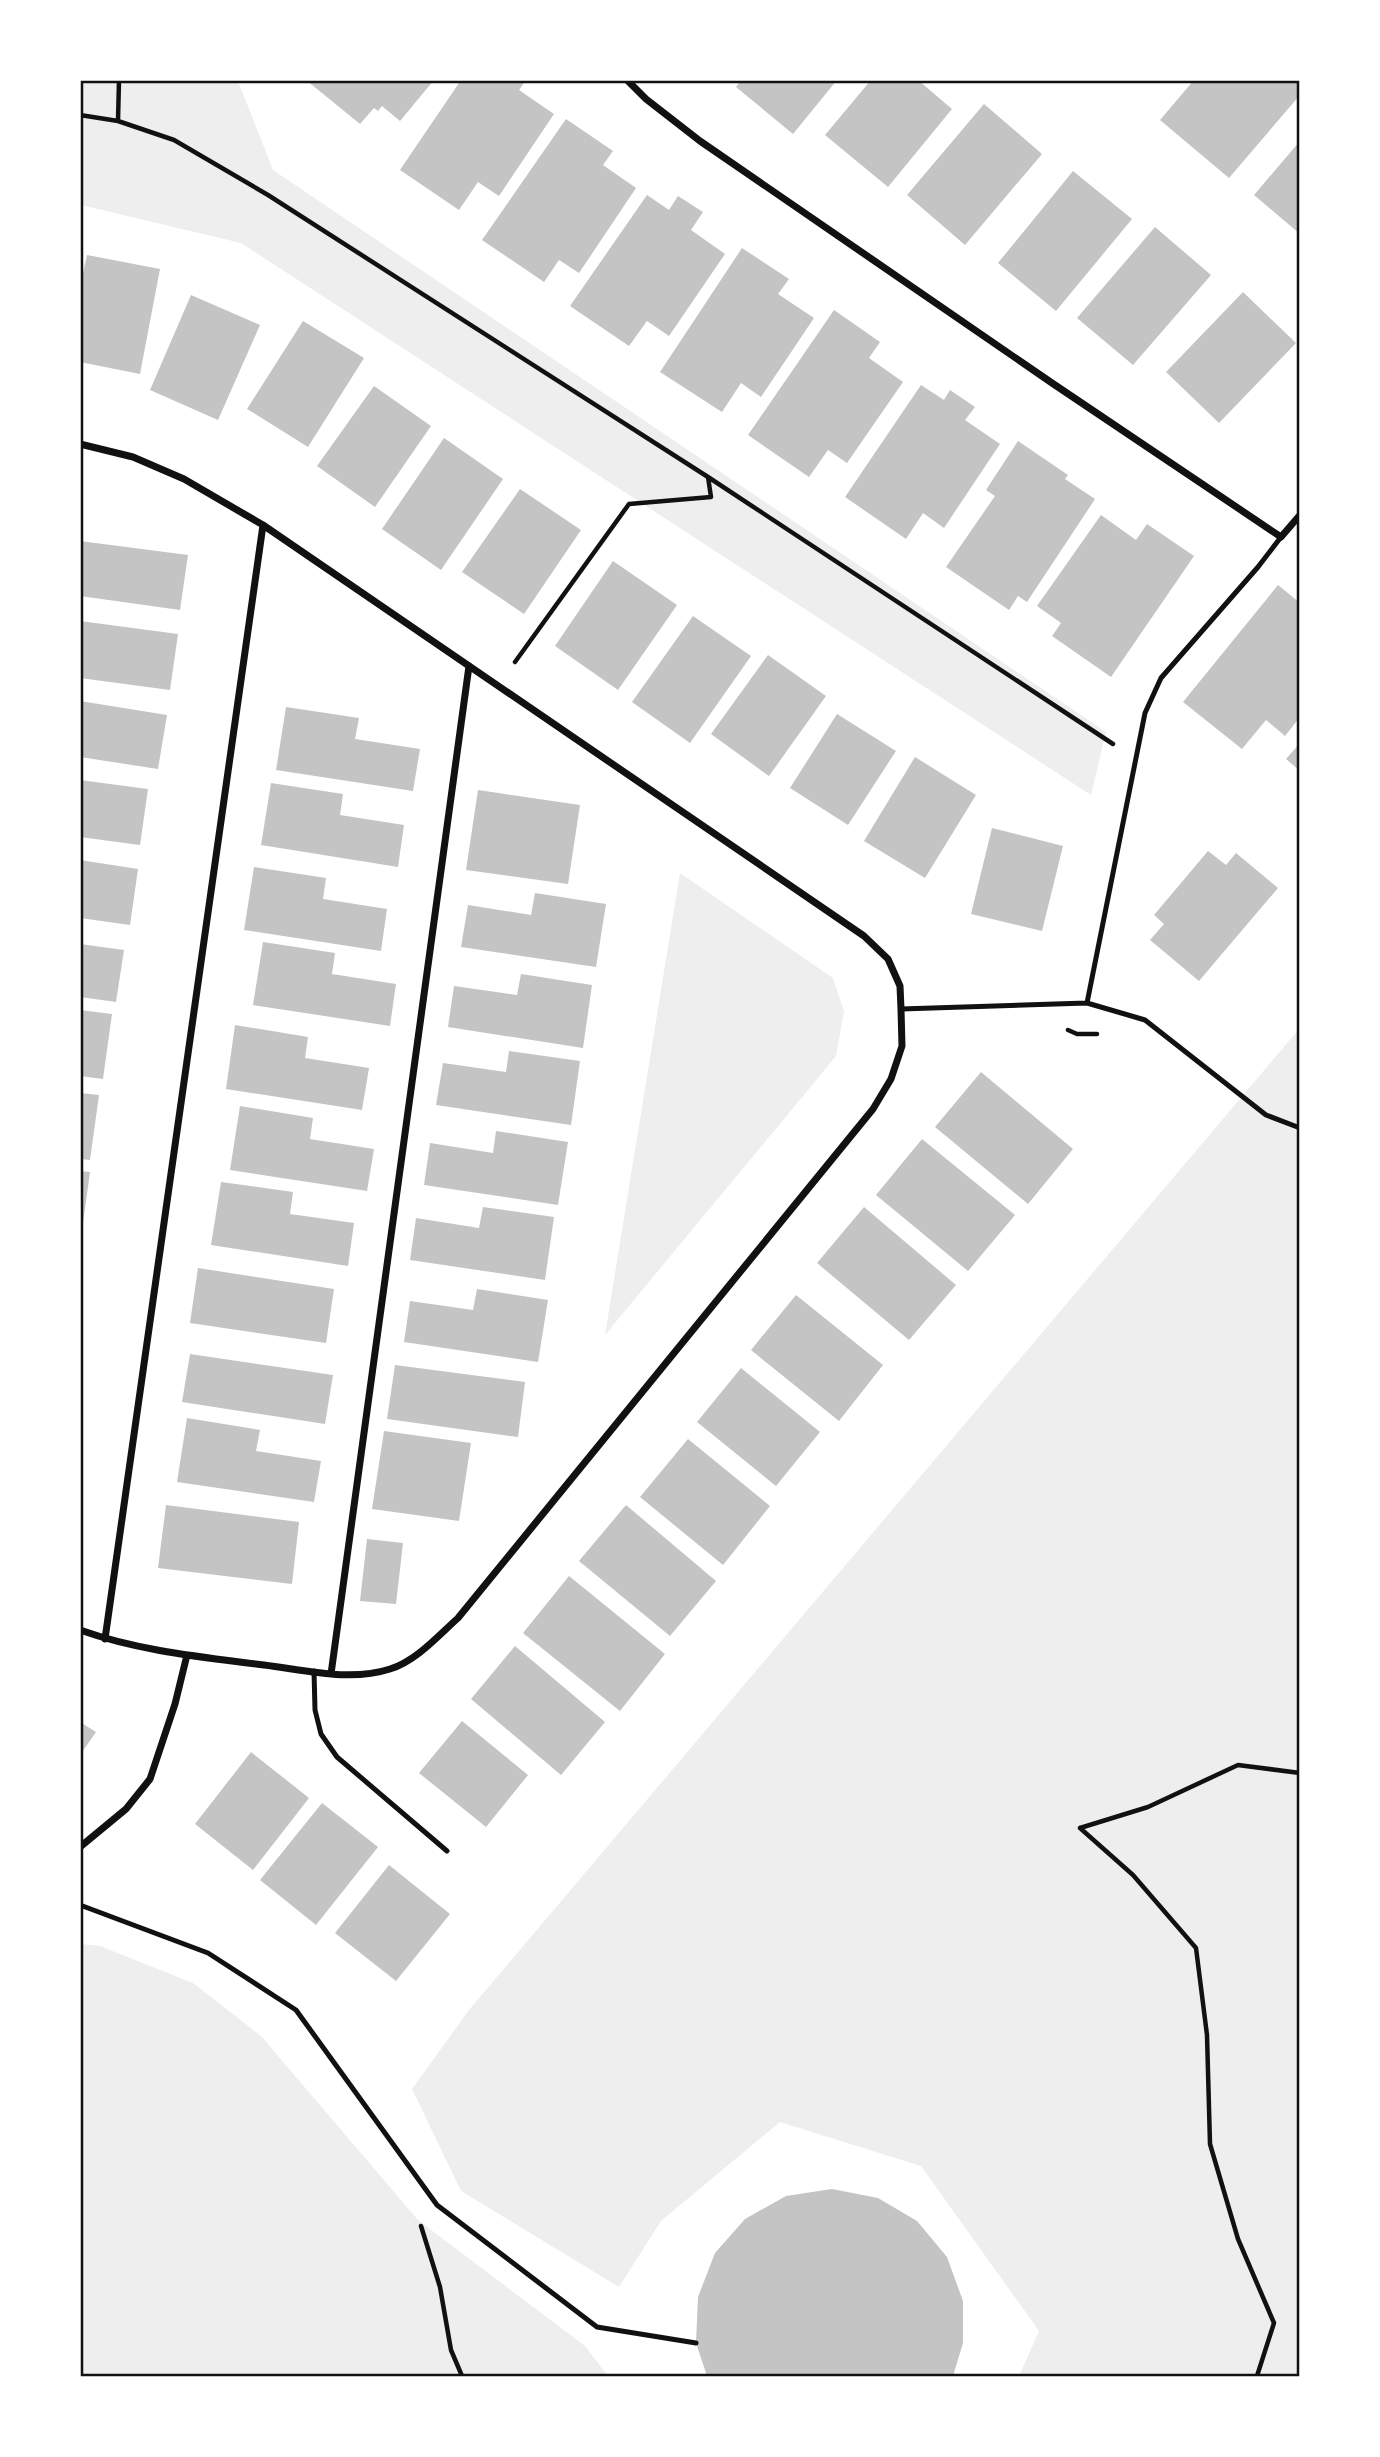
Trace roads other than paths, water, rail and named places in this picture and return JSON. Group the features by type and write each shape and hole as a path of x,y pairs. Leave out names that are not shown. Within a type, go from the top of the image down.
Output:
{"street":[{"path":"627,80 646,99 712,149 1282,537 1300,515"},
{"path":"80,444 134,457 184,479 263,525 864,936 888,959 900,986 902,1046 891,1079 873,1109 457,1618 425,1648 393,1669 362,1675 331,1674 187,1655 105,1639 80,1630"},
{"path":"105,1639 263,525"},
{"path":"331,1674 469,666"},
{"path":"80,1847 126,1809 150,1779 175,1704 187,1655"}],"lane":[{"path":"1087,1003 1145,713 1161,678 1282,537"},
{"path":"901,1009 1087,1003 1145,1020 1266,1115 1300,1128"},
{"path":"314,1671 315,1710 321,1734 337,1757 447,1851"},
{"path":"80,1905 208,1953 296,2010 437,2205 597,2327 696,2343"}]}
